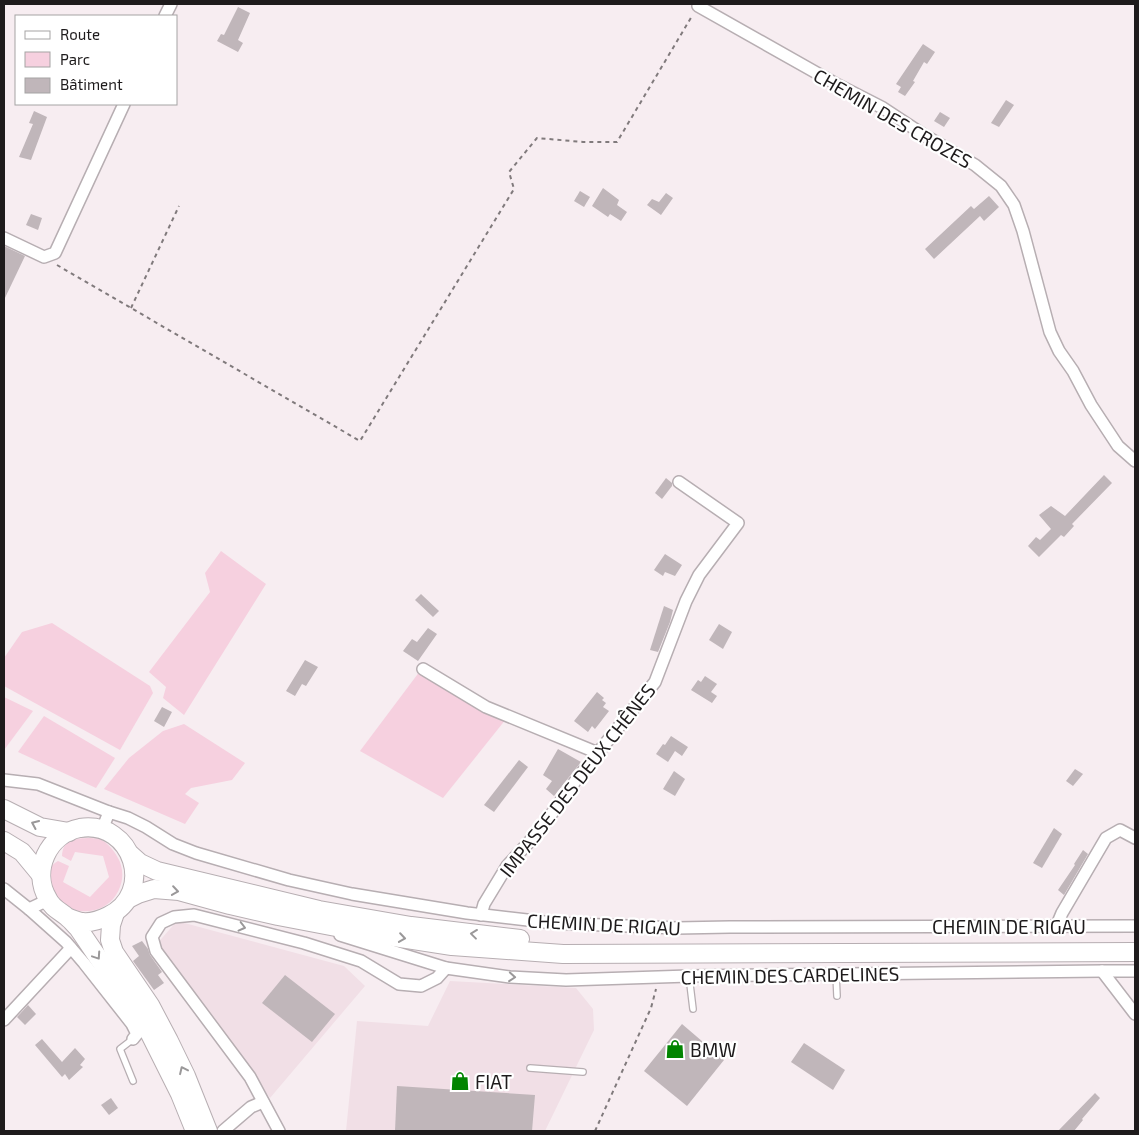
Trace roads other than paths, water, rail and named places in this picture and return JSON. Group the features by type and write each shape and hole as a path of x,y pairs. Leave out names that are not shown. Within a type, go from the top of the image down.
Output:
{"main road":[{"path":"4,809 40,827 69,832"},
{"path":"195,1131 180,1094 150,1034 78,928 56,910 42,888 43,861 48,849 69,832 80,828 102,830 119,840 140,863 157,871 319,910 411,926 498,937 645,949 662,954"},
{"path":"4,841 22,852 41,875"},
{"path":"68,918 84,922 100,920 120,909 128,899 133,888 135,878 131,855"},
{"path":"128,899 154,889 179,891 278,916 362,932 452,946 563,954 1135,952"},
{"path":"115,913 111,925 110,940 114,952 150,1005 169,1041 186,1076 208,1131"}],"street":[{"name":"CHEMIN DES CROZES","path":"698,5 838,85 883,108 975,165 1001,186 1014,205 1023,231 1050,332 1059,351 1118,446 1135,461"},
{"path":"4,238 44,257 56,253 124,105"},
{"name":"IMPASSE DES DEUX CHÊNES","path":"481,915 484,904 507,866 530,841 576,780 655,682 698,575 738,523 679,482"},
{"path":"423,669 486,707 598,753"},
{"name":"CHEMIN DE RIGAU","path":"4,780 38,784 128,818 172,844 196,853 289,880 352,894 481,915 552,923 677,928 1135,926"},
{"path":"102,830 109,812"},
{"path":"1057,925 1062,913 1106,838 1120,830 1135,838"},
{"path":"4,889 30,909 71,948 132,1024 137,1034 133,1039"},
{"path":"30,909 48,900"},
{"path":"279,1131 250,1076 156,951 152,937 161,923 174,917 194,915 361,961 399,984 421,986 437,978 446,968"},
{"name":"CHEMIN DES CARDELINES","path":"278,916 446,968 510,977 566,980 689,976 1135,971"},
{"path":"4,1020 71,948"},
{"path":"1102,971 1135,1014"},
{"path":"223,1131 251,1107 264,1102"}],"lane":[{"path":"836,974 837,996"},
{"path":"689,976 693,1010"},
{"path":"133,1039 120,1049 133,1081"},
{"path":"530,1068 582,1072"}],"place":[{"name":"BMW","path":"675,1049"},
{"name":"FIAT","path":"460,1081"}]}
